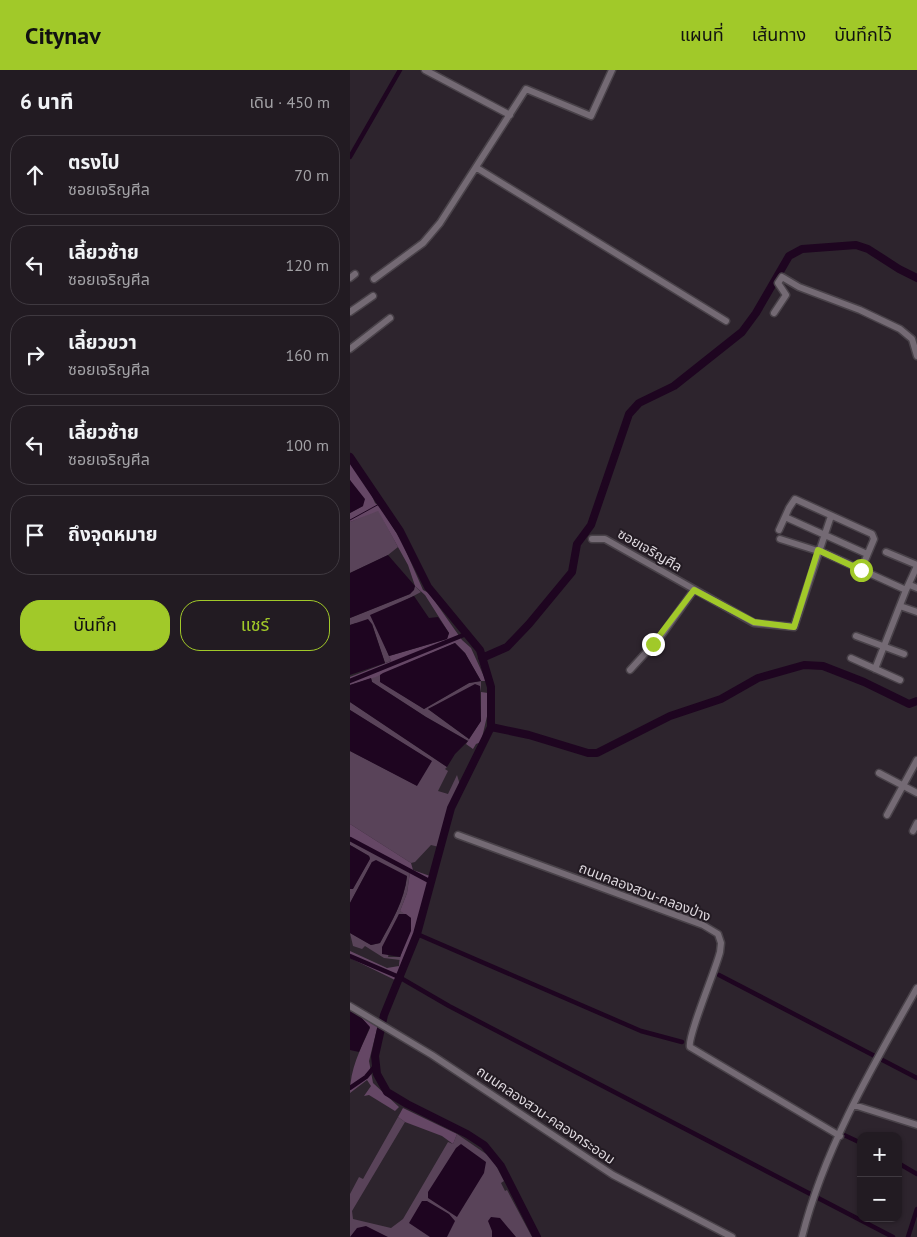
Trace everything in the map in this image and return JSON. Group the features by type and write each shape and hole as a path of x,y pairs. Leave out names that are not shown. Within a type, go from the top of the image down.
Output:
{"street":[{"path":"425,70 510,115"},
{"path":"374,279 429,236 477,168 526,89 592,115 612,70"},
{"path":"477,168 726,321"},
{"path":"774,313 786,295 778,283 782,277 799,287 860,310 899,329 912,339 917,356"},
{"path":"350,312 372,296"},
{"path":"350,349 390,318"},
{"path":"779,530 784,517 795,499 873,535 861,570"},
{"path":"818,551 831,516"},
{"path":"784,517 868,554"},
{"name":"ซอยเจริญศีล","path":"592,539 605,539 754,622 794,627 818,551"},
{"path":"780,539 818,551 861,570 908,587 917,588"},
{"path":"875,669 917,566 886,552"},
{"path":"630,670 657,641 694,590"},
{"path":"900,606 917,612"},
{"path":"856,636 904,654"},
{"path":"851,658 900,680"},
{"path":"887,815 917,760"},
{"path":"879,773 917,793"},
{"path":"913,831 917,823"},
{"name":"ถนนคลองสวน-คลองป่าง","path":"458,835 712,929 720,938 720,952 691,1036 690,1047 840,1136"},
{"path":"802,1237 811,1201 854,1105 917,988"},
{"name":"ถนนคลองสวน-คลองกระออม","path":"350,1006 394,1031 613,1175 730,1236"},
{"path":"854,1105 917,1125"}],"shaded area":[{"path":"350,460 369,489 375,503 381,508 402,542 423,590 429,593 462,640 471,648 486,681 481,681 465,653 455,643 376,677 350,685 350,677 391,661 389,656 447,639 449,633 425,595 415,586 408,565 378,511 350,522 350,513 363,506 350,480"},
{"path":"350,480 365,499 363,506 350,513"},
{"path":"378,510 398,547 388,555 350,573 350,522"},
{"path":"388,555 415,586 414,590 410,594 350,618 350,573"},
{"path":"415,586 421,592 398,604 378,628 391,661 385,663 372,624 356,623 350,625 350,618 410,594"},
{"path":"414,596 429,618 438,617 449,633 447,639 389,656 370,615"},
{"path":"368,619 372,624 385,663 350,675 350,625"},
{"path":"455,643 465,653 481,681 469,683 424,709 380,682 380,675 383,673"},
{"path":"380,675 381,682 424,709 469,683 481,681 481,692 480,686 428,709 469,739 468,741 426,717 372,682 371,678"},
{"path":"371,678 372,682 426,717 468,741 455,754 447,767 350,702 350,685"},
{"path":"475,684 480,686 481,721 469,739 428,709"},
{"path":"481,692 488,693 488,712 481,742 476,744 473,749 466,744 481,721"},
{"path":"350,702 447,767 445,769 448,771 438,791 448,794 457,775 460,785 452,801 439,847 431,845 415,862 411,863 350,824 350,751 416,785 431,761 350,710"},
{"path":"350,710 432,761 417,786 350,751"},
{"path":"350,824 411,863 413,870 430,876 420,920 395,980 350,958 350,951 387,968 399,966 411,925 411,918 400,911 407,893 410,872 350,841"},
{"path":"350,841 410,872 407,893 400,911 406,914 399,914 388,957 400,957 400,960 384,958 365,946 362,949 353,946 350,933 371,945 380,943 400,903 407,877 372,862 350,903 350,889 353,888 370,858 350,845"},
{"path":"350,845 369,856 370,859 353,889 350,889"},
{"path":"376,860 407,876 397,911 389,927 380,943 371,945 350,933 350,903 372,862"},
{"path":"399,914 406,914 411,918 411,931 400,957 382,954 382,947"},
{"path":"350,1010 359,1015 370,1027 359,1052 350,1050"},
{"path":"359,1015 378,1025 369,1061 373,1083 399,1107 395,1111 369,1095 364,1096 371,1086 367,1080 350,1093 354,1068 370,1028"},
{"path":"403,1108 457,1134 453,1144 442,1136 405,1122 398,1117"},
{"path":"398,1117 405,1122 352,1211 353,1219 391,1228 403,1219 448,1142 453,1144 457,1134 492,1158 504,1181 501,1183 505,1191 507,1190 532,1237 350,1237 350,1194 359,1177 363,1179"},
{"path":"461,1144 486,1162 484,1173 457,1217 428,1198 428,1192 456,1148"},
{"path":"422,1201 427,1201 449,1214 455,1221 447,1237 430,1237 409,1223"},
{"path":"491,1217 500,1218 516,1237 492,1237 488,1221"},
{"path":"366,1226 388,1237 350,1237 357,1228"}],"waterway":[{"path":"350,157 400,70"},
{"path":"482,658 507,647 529,624 572,572 577,544 591,525 629,414 639,403 674,386 742,332 756,313 789,256 802,249 856,245 868,249 917,278"},
{"path":"350,457 400,531 428,587 480,650 491,687 491,727 451,808 417,934 384,1015 375,1056 377,1074 387,1092 467,1134 484,1145 501,1166 537,1237"},
{"path":"350,520 381,503"},
{"path":"350,681 466,634"},
{"path":"491,727 529,735 588,753 597,753 670,716 721,699 758,678 804,665 823,666 864,682 909,704 917,701"},
{"path":"350,839 431,882"},
{"path":"417,934 641,1031 682,1042"},
{"path":"350,956 399,977 449,1006 893,1237"},
{"path":"719,975 917,1078"},
{"path":"350,1088 366,1077 376,1065"},
{"path":"844,1135 857,1141"},
{"path":"902,1165 917,1174"},
{"path":"908,1237 917,1209"}],"route":[{"path":"653,644 661,636 694,590 758,624 794,627 818,550 861,570"}]}
